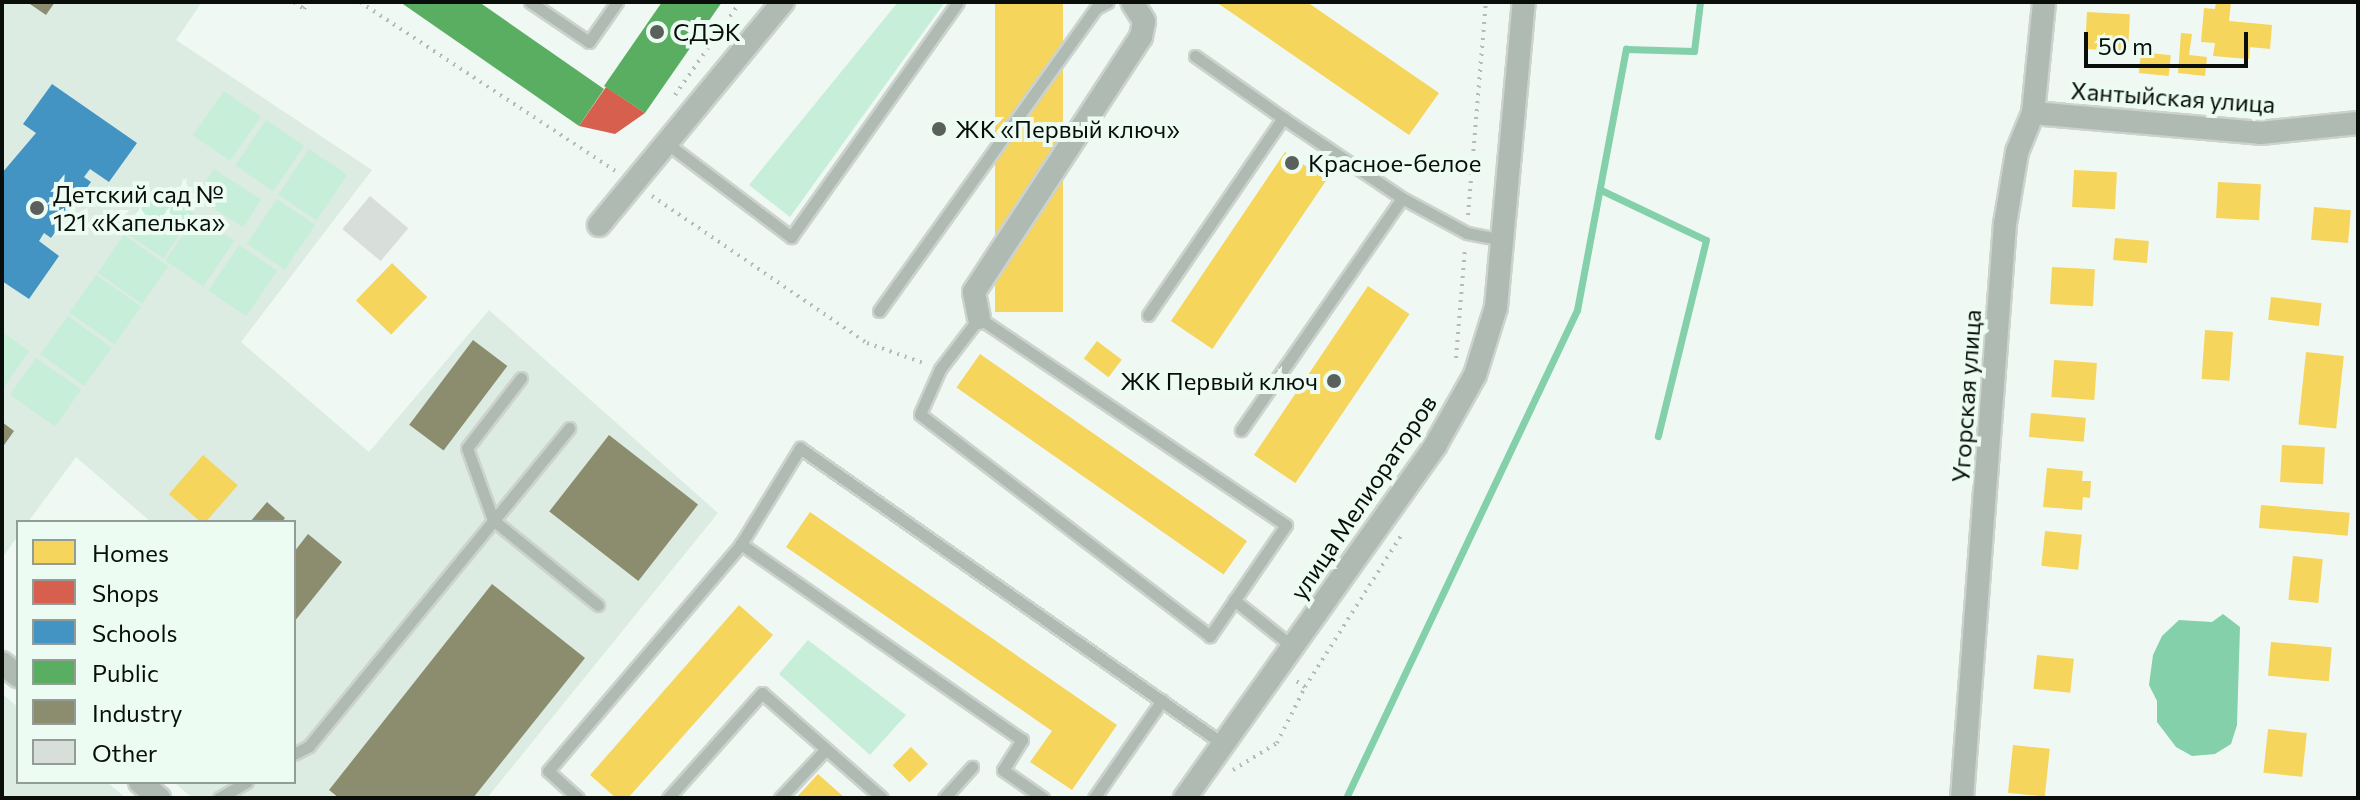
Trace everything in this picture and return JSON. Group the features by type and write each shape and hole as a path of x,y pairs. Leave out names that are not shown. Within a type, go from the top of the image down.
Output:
{"street":[{"path":"599,225 669,145 783,2"},
{"path":"979,318 974,292 1141,37 1144,21 1132,2"},
{"name":"улица Мелиораторов","path":"1185,798 1435,446 1475,375 1496,307 1524,2"},
{"name":"Угорская улица","path":"1962,798 2005,224 2017,152 2033,113 2044,2"},
{"name":"Хантыйская улица","path":"2033,113 2260,133 2358,123"}],"lane":[{"path":"530,2 589,42 617,2"},
{"path":"669,145 791,237 958,2"},
{"path":"879,311 1096,8 1108,2"},
{"path":"1195,56 1402,198 1467,233 1502,240"},
{"path":"1148,315 1283,118"},
{"path":"1241,430 1402,198"},
{"path":"979,318 1286,525 1234,600 1210,636 920,414 940,369 979,318"},
{"path":"521,378 467,448 493,520 598,605"},
{"path":"296,753 309,746 569,428"},
{"path":"578,798 548,771 741,544 800,448 1223,744"},
{"path":"741,544 1022,740 1003,770 1043,798"},
{"path":"1234,600 1293,647"},
{"path":"668,798 762,693 882,798"},
{"path":"1094,798 1162,700"},
{"path":"780,798 826,749"},
{"path":"944,798 972,767"},
{"path":"219,798 244,784"}],"path":[{"path":"294,2 304,9 308,2"},
{"path":"671,100 740,2"},
{"path":"1451,371 1467,233 1486,2"},
{"path":"1225,774 1277,743 1305,687 1405,530"},
{"path":"1278,668 1305,687"}],"shaded area":[{"path":"2,2 202,2 176,40 372,170 241,342 369,452 489,310 718,513 487,798 192,798 176,784 296,784 296,520 149,520 76,457 29,520 16,520 16,539 2,558"},
{"path":"898,2 945,2 790,217 749,185"},
{"path":"224,91 261,117 230,161 193,135"},
{"path":"266,120 304,146 273,191 235,166"},
{"path":"309,149 347,175 316,220 278,195"},
{"path":"214,169 261,199 243,227 196,197"},
{"path":"156,187 194,213 163,258 125,233"},
{"path":"277,199 315,225 285,269 247,244"},
{"path":"196,215 234,241 203,286 165,261"},
{"path":"124,235 168,266 142,304 98,273"},
{"path":"239,245 277,271 246,316 208,291"},
{"path":"96,275 141,307 115,344 70,313"},
{"path":"68,316 112,348 84,386 40,354"},
{"path":"2,332 29,351 2,390"},
{"path":"36,358 81,390 55,426 10,395"},
{"path":"2223,614 2240,627 2237,725 2231,744 2215,754 2192,756 2176,747 2157,722 2157,701 2149,685 2153,655 2162,636 2179,620 2212,622"},
{"path":"808,640 906,715 870,755 779,674"},
{"path":"2,694 16,705 16,784 109,784 126,798 2,798"}],"building: Homes":[{"path":"995,2 1063,2 1063,312 995,312"},
{"path":"1216,2 1307,2 1439,93 1409,135"},
{"path":"2216,2 2231,2 2229,21 2272,25 2270,49 2250,47 2249,59 2213,56 2215,43 2201,42 2204,8 2215,9"},
{"path":"2087,12 2130,14 2128,51 2085,49"},
{"path":"2181,33 2192,34 2189,55 2207,57 2205,76 2178,73"},
{"path":"2141,52 2171,55 2169,76 2139,73"},
{"name":"ЖК Первый ключ","path":"1285,152 1326,180 1212,349 1171,321"},
{"path":"2074,170 2117,172 2115,209 2072,207"},
{"path":"2218,182 2261,184 2259,220 2216,218"},
{"path":"2314,207 2351,210 2348,243 2311,240"},
{"path":"2115,238 2149,241 2147,263 2113,260"},
{"path":"392,263 427,297 391,334 356,300"},
{"path":"2052,267 2095,269 2093,306 2050,304"},
{"name":"ЖК Первый ключ","path":"1368,286 1409,314 1295,483 1254,455"},
{"path":"2271,297 2322,303 2319,326 2268,320"},
{"path":"2205,330 2233,332 2230,381 2202,379"},
{"path":"1097,341 1122,360 1109,377 1084,359"},
{"path":"2306,352 2344,356 2336,429 2298,425"},
{"path":"980,354 1247,541 1224,575 956,388"},
{"path":"2054,360 2097,363 2094,400 2051,397"},
{"path":"2031,413 2086,418 2084,442 2029,437"},
{"path":"2282,445 2325,447 2323,484 2280,482"},
{"path":"203,455 238,485 207,520 199,520 169,494"},
{"path":"2047,468 2083,471 2082,481 2091,481 2090,498 2083,497 2082,510 2043,507"},
{"path":"2261,505 2350,513 2348,536 2259,528"},
{"path":"810,512 1117,725 1072,790 1030,762 1052,731 786,547"},
{"path":"2045,531 2082,535 2078,570 2041,566"},
{"path":"2293,556 2323,559 2318,603 2288,600"},
{"path":"739,605 773,635 628,798 616,798 590,775"},
{"path":"2271,642 2332,647 2329,681 2268,676"},
{"path":"2037,655 2074,659 2070,693 2033,689"},
{"path":"2268,729 2307,733 2302,777 2263,773"},
{"path":"2013,745 2050,749 2045,797 2008,793"},
{"path":"911,747 928,764 910,782 893,765"},
{"path":"818,774 845,798 796,798"}],"building: Shops":[{"path":"606,87 645,113 615,134 579,126"}],"building: Schools":[{"name":"Детский сад № 121 «Капелька»","path":"52,84 137,143 109,182 90,169 84,177 91,182 51,238 44,233 39,241 59,256 29,299 2,281 2,173 36,133 23,124"}],"building: Public":[{"path":"400,2 479,2 604,89 579,126"},
{"path":"662,2 722,2 645,113 604,86"}],"building: Industry":[{"path":"27,2 55,2 46,15"},
{"path":"473,340 507,366 444,451 409,425"},
{"path":"2,422 14,431 2,448"},
{"path":"609,435 698,505 638,581 549,511"},
{"path":"267,502 285,518 284,520 252,520"},
{"path":"308,534 342,562 296,620 296,549"},
{"path":"492,584 585,658 473,798 339,798 329,790"}],"building: Other":[{"path":"370,196 408,228 381,261 342,229"}],"waterway":[{"path":"1346,798 1577,310 1626,49 1694,51 1700,2"},
{"path":"1601,190 1706,240 1658,436"}],"place":[{"name":"СДЭК","path":"657,32"},
{"name":"ЖК «Первый ключ»","path":"939,129"},
{"name":"Красное-белое","path":"1292,163"},
{"name":"Детский сад № 121 «Капелька»","path":"37,208"},
{"name":"ЖК Первый ключ","path":"1334,381"}]}
